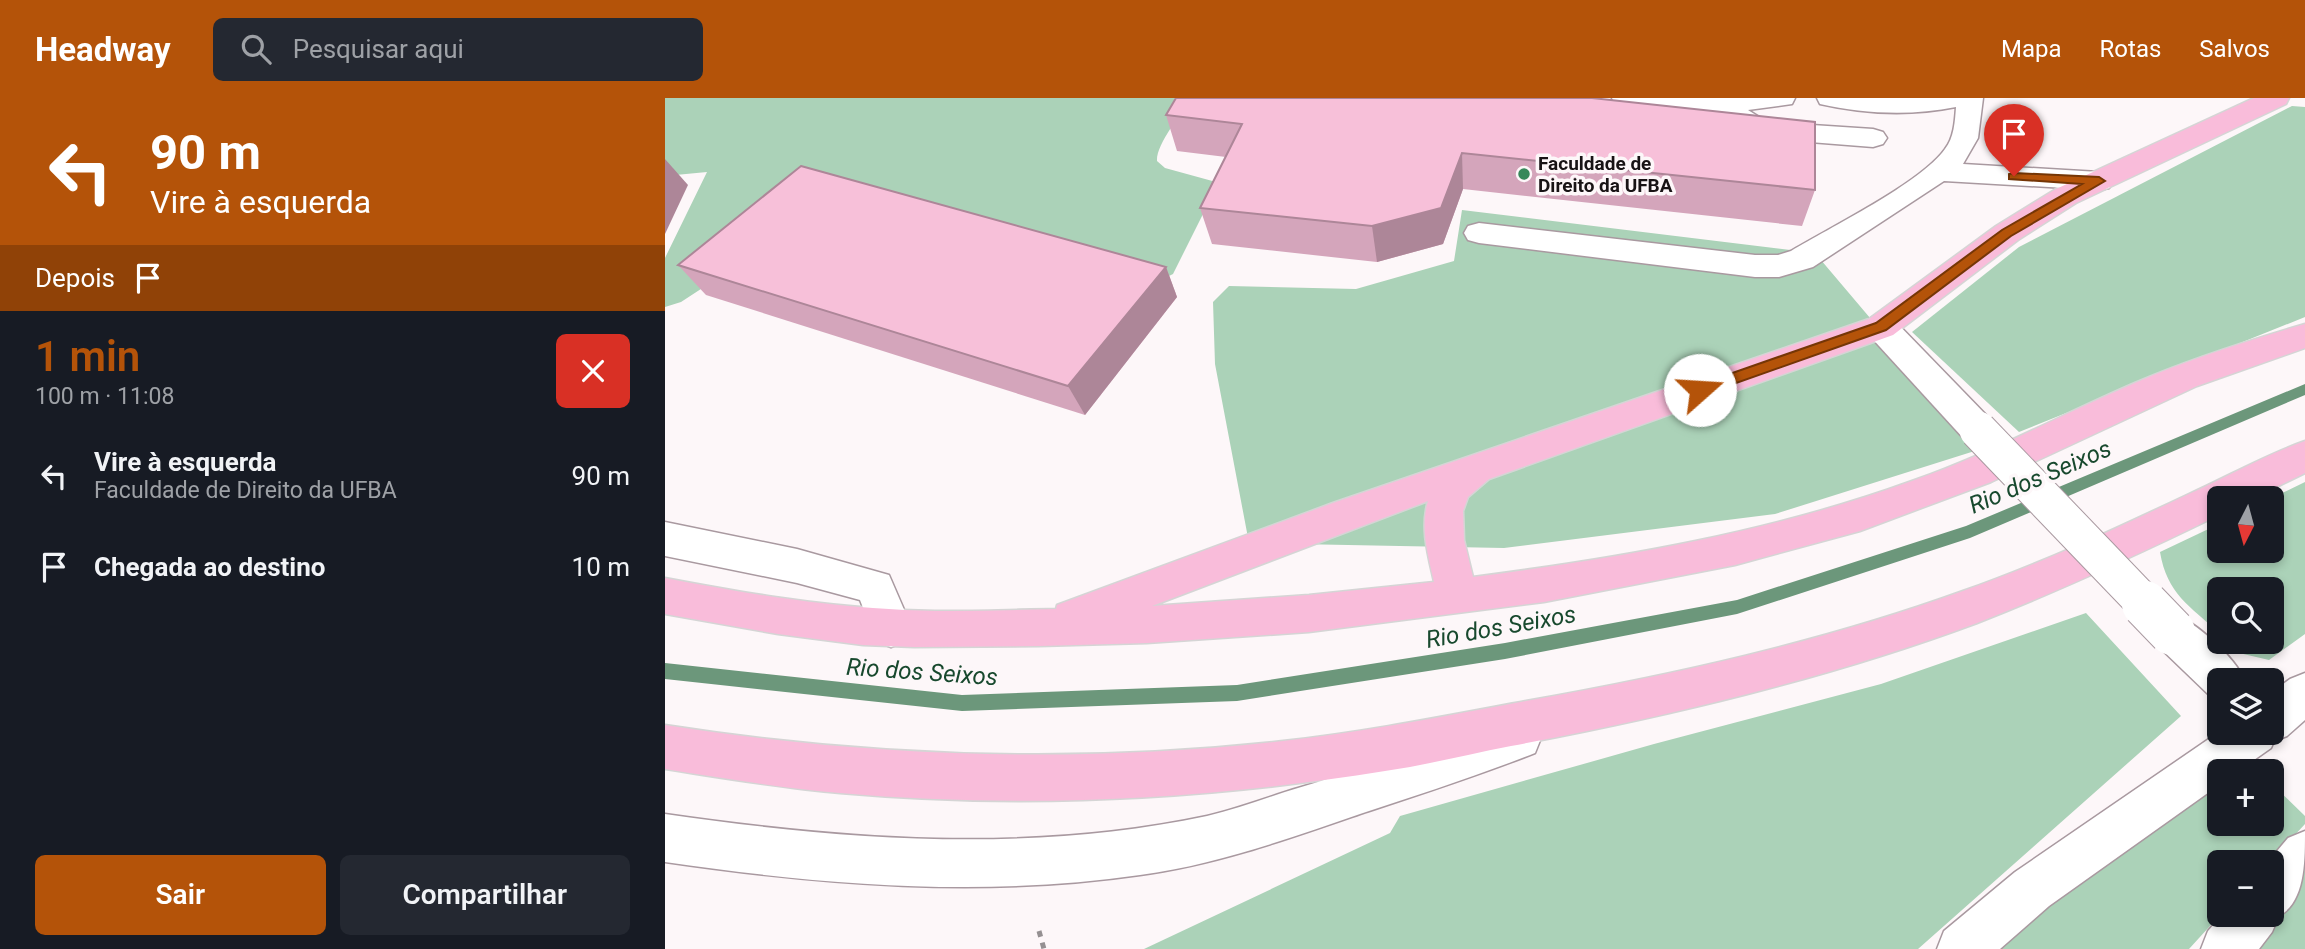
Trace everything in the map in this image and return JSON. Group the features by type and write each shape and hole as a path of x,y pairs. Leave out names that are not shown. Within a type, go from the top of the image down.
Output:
{"main road":[{"path":"2204,98 2213,104 2215,110 2211,128"},
{"path":"1044,629 1347,513 1881,327 2007,233 2066,196 2276,98"},
{"path":"665,596 762,615 891,628 1044,629 1201,623 1319,613 1571,582 1668,564 1835,521 1921,494 2150,391 2249,353 2305,336"},
{"path":"665,747 710,756 880,774 1028,779 1195,771 1369,752 1610,707 1794,662 1918,625 2005,592 2140,535 2305,456"},
{"path":"1458,597 1443,523 1445,504 1455,485 1476,469"}],"street":[{"path":"1625,98 1721,105 1782,98"},
{"path":"1830,98 1902,106 1933,105 1963,98"},
{"path":"1479,233 1755,266 1779,266 1802,259 1939,172 1958,153 1967,130 1970,98"},
{"path":"1721,105 1760,130 1873,138"},
{"path":"1939,172 2099,181"},
{"path":"1881,327 2172,632 2210,668"},
{"path":"665,539 797,566 875,587 891,628"},
{"path":"2284,711 2305,693"},
{"path":"665,838 737,849 976,864 1098,856 1207,839 1321,804 1610,707"},
{"path":"1962,949 2032,889 2238,745"},
{"path":"2284,880 2305,855"},
{"path":"2227,949 2245,927"}],"path":[{"path":"1039,930 1044,949"}],"green space":[{"path":"665,98 1192,98 1165,138 1157,161 1165,168 1216,182 1215,190 1173,274 1165,278 704,287 681,302 665,307 665,258 707,172 665,176"},
{"path":"2292,106 2305,107 2305,317 2019,432 1912,332 2019,247"},
{"path":"1462,210 1815,253 1981,449 1775,514 1504,548 1249,543 1215,364 1213,302 1229,286 1356,289 1454,261"},
{"path":"2305,482 2305,634 2284,649 2284,577 2207,577 2207,623 2174,589 2163,566 2160,552 2207,530 2207,564 2284,564 2284,492"},
{"path":"2086,613 2181,716 1918,949 1144,949 1390,833 1400,816 1654,744 1881,684"},
{"path":"2243,654 2277,654 2269,660"},
{"path":"2221,745 2232,745 2246,759 2207,759 2207,836 2284,836 2284,796 2305,816 2305,824 2281,850 2207,850 2209,927 2189,949 1985,949"},
{"path":"2305,866 2305,949 2239,949 2256,927 2284,927 2284,893"}],"building":[{"name":"Faculdade de Direito da UFBA","path":"1176,98 1592,98 1815,122 1815,190 1462,153 1441,208 1372,226 1200,208 1242,124 1166,115"},
{"path":"801,166 1166,267 1068,386 678,265"}],"waterway":[{"name":"Rio dos Seixos","path":"665,671 962,703 1237,693 1505,651 1737,607 1970,531 2305,389"}],"place":[{"name":"Faculdade de Direito da UFBA","path":"1524,174"}],"route":[{"path":"1700,390 1881,327 2007,233 2066,196 2099,181 2014,176"}]}
